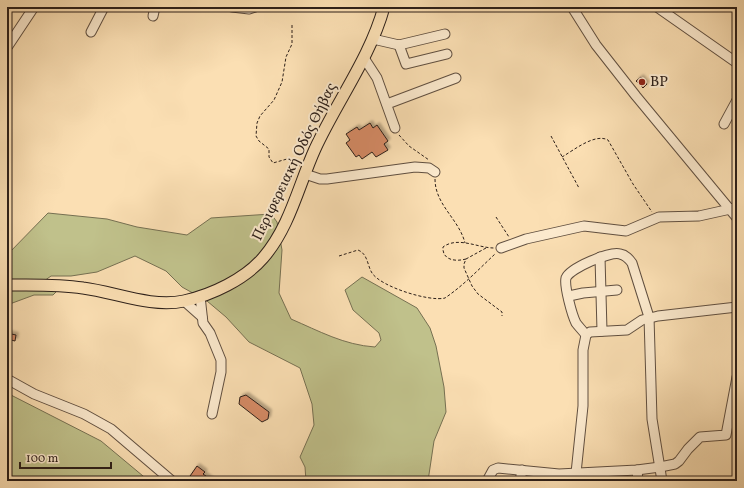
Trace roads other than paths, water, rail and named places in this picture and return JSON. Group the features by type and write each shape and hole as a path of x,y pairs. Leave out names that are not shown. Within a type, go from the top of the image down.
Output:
{"main road":[{"name":"Περιφερειακή Οδός Θήβας","path":"7,285 68,286 158,302 184,301 200,296 245,274 262,259 280,232 316,148 373,39 384,7"}],"street":[{"path":"7,51 34,7"},
{"path":"90,32 104,7"},
{"path":"232,7 249,10 255,7"},
{"path":"572,7 596,44 636,96 733,208 737,218"},
{"path":"657,7 737,63"},
{"path":"373,39 399,45 445,34"},
{"path":"399,45 406,64 447,54"},
{"path":"364,58 377,78 395,128"},
{"path":"387,104 456,78"},
{"path":"724,124 737,100"},
{"path":"306,172 320,179 415,167 429,168 435,172"},
{"path":"501,248 513,243 584,226 626,231 659,217 699,216 733,208"},
{"path":"586,335 576,323 566,279 569,273 600,257 619,253 629,259 649,317 652,412 662,481"},
{"path":"600,257 602,331"},
{"path":"569,296 583,293 617,290"},
{"path":"200,296 202,317 220,360 221,372 212,414"},
{"path":"184,301 202,317"},
{"path":"576,473 583,406 583,350 586,335 590,332 626,330 649,317 737,307"},
{"path":"487,481 493,470 498,468 522,470 544,477 576,473 596,476 675,464 679,461 688,448 700,437 726,435 737,377"},
{"path":"7,380 34,394 64,405 111,429 172,481"},
{"path":"520,481 522,470"},
{"path":"637,470 638,481"}],"place":[{"name":"BP","path":"642,82"}]}
